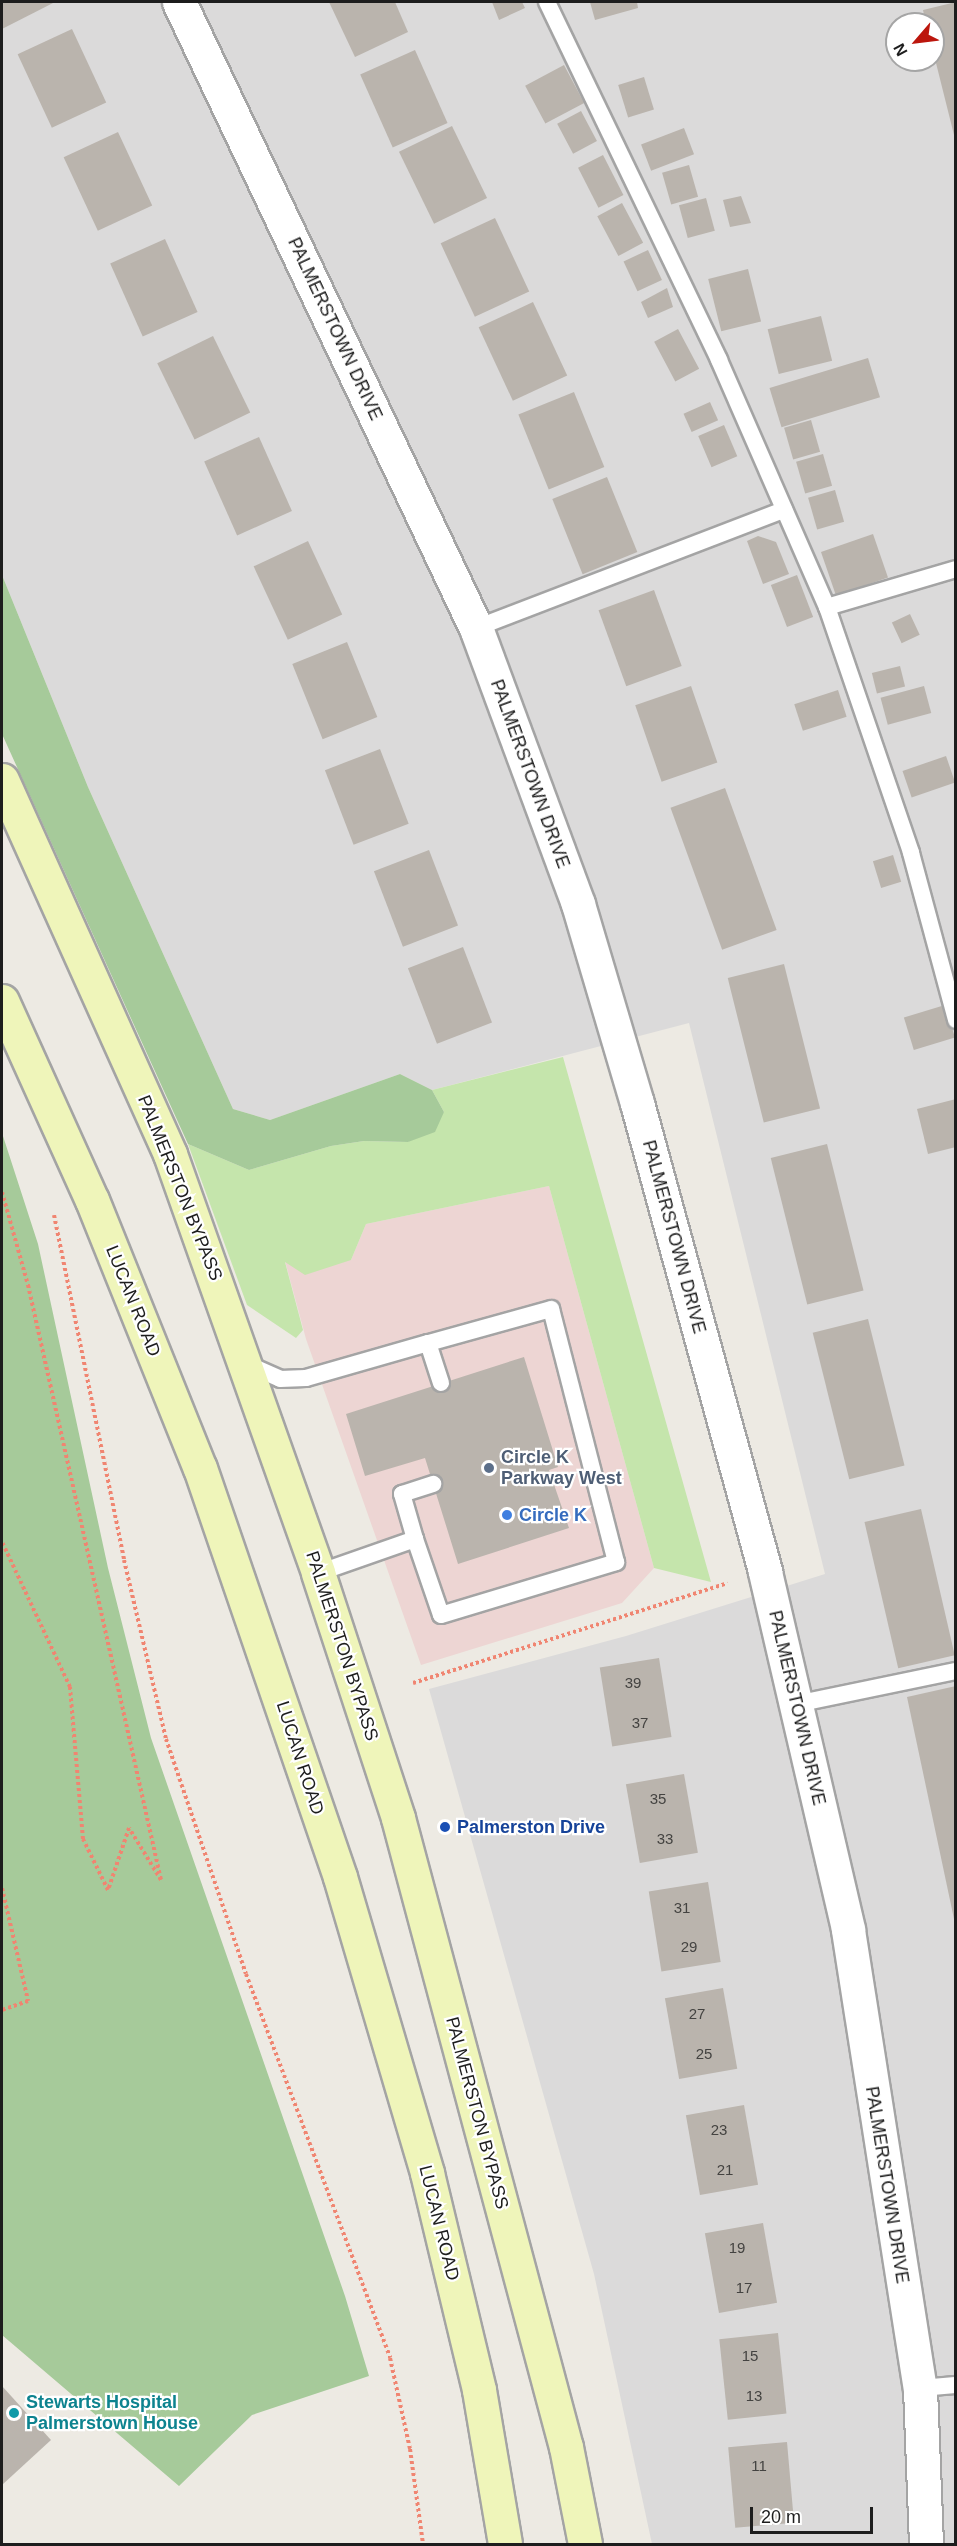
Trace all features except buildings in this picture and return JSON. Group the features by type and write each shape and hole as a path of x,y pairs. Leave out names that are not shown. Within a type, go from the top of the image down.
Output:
{"main road":[{"name":"PALMERSTON BYPASS","path":"2,780 170,1154 247,1364 318,1573 398,1818 566,2447 585,2544"},
{"name":"LUCAN ROAD","path":"2,1001 92,1200 200,1468 336,1865 429,2184 479,2390 505,2544"}],"street":[{"name":"PALMERSTOWN DRIVE","path":"179,2 476,628 578,904 631,1080 765,1572 848,1930 920,2388 926,2544"}],"lane":[{"path":"547,2 719,360 827,607 911,853 956,1020"},
{"path":"476,628 784,510"},
{"path":"827,607 956,569"},
{"path":"247,1364 280,1379 306,1378 551,1309 616,1562 441,1615 402,1494 433,1484"},
{"path":"428,1343 441,1383"},
{"path":"318,1573 415,1539"},
{"path":"795,1704 956,1671"},
{"path":"920,2388 956,2385"}],"path":[{"path":"2,1191 28,1285 161,1880 129,1828 108,1890 83,1839 70,1687 2,1542"},
{"path":"50,1205 71,1285 124,1560 166,1739 246,1974 390,2358 410,2449 423,2544"},
{"path":"413,1683 731,1582"},
{"path":"2,1888 28,2001 2,2010"}],"shaded area":[{"path":"2,2 955,2 955,2544 652,2544 594,2274 429,1689 626,1636 825,1574 689,1023 432,1090 400,1074 270,1120 233,1109 88,787 2,575"},
{"name":"Circle K Parkway West","path":"549,1186 654,1568 622,1603 421,1665 306,1339 285,1261 351,1260 366,1224"}],"green space":[{"path":"2,575 88,787 233,1109 270,1120 400,1074 432,1090 444,1112 435,1132 408,1142 364,1141 331,1146 249,1170 188,1144 2,734"},
{"path":"563,1057 711,1582 654,1568 549,1186 366,1224 351,1260 305,1275 285,1262 303,1330 296,1338 247,1305 188,1144 249,1170 331,1146 364,1141 408,1142 444,1112 432,1090"},
{"path":"2,1133 38,1244 108,1568 151,1738 345,2296 369,2376 252,2415 179,2486 2,2335"}],"place":[{"name":"Circle K Parkway West","path":"489,1468"},
{"name":"Circle K","path":"507,1515"},
{"name":"Palmerston Drive","path":"445,1827"},
{"name":"Stewarts Hospital Palmerstown House","path":"14,2413"}]}
